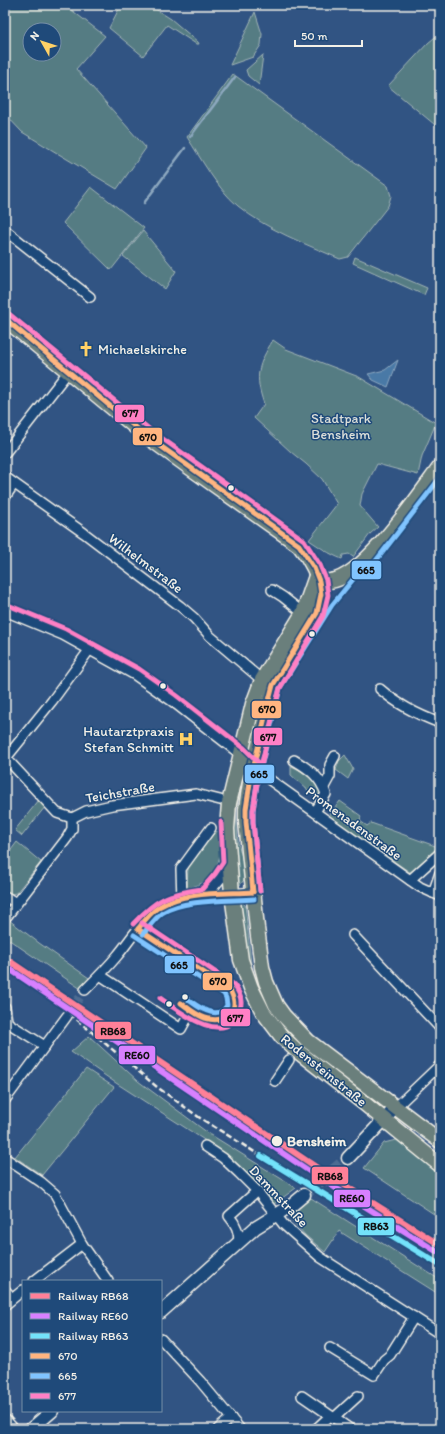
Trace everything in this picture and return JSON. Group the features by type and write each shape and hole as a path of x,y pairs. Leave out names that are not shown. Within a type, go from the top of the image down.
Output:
{"main road":[{"path":"5,318 68,372 160,446 299,545 306,554 316,576 350,572"},
{"path":"317,613 333,591 350,572 359,567 370,557 440,467"},
{"name":"Rodensteinstraße","path":"316,576 303,613 262,680 253,704 229,803 227,829 232,894 241,960 251,988 263,1012 279,1033 312,1063 440,1165"},
{"name":"Rodensteinstraße","path":"316,576 321,594 317,613 273,685 246,808 253,892 262,967 270,994 287,1020 308,1041 440,1140"},
{"path":"348,1158 396,1107"},
{"path":"162,1311 255,1228 292,1205 304,1195"},
{"path":"31,1429 51,1412"}],"street":[{"path":"5,230 90,297"},
{"path":"5,453 68,372"},
{"name":"Wilhelmstraße","path":"5,477 84,533 180,606 194,618 210,636 262,680"},
{"path":"5,496 14,484"},
{"path":"272,590 303,613"},
{"name":"Promenadenstraße","path":"5,611 64,635 135,675 164,695 240,754 254,768 436,895"},
{"path":"72,818 57,813 5,757 52,701 90,649"},
{"path":"380,689 391,698 424,717 440,723"},
{"path":"324,787 330,776 330,765 334,756"},
{"path":"294,760 317,776 324,787 326,794 315,812"},
{"name":"Teichstraße","path":"6,916 67,838 72,829 72,818 86,811 112,805 196,794 220,800"},
{"path":"182,899 181,869 211,828"},
{"path":"413,878 440,853"},
{"path":"206,896 230,864"},
{"path":"436,895 440,873"},
{"path":"85,990 100,975 154,911 166,904 182,899 253,892"},
{"path":"5,896 16,904"},
{"path":"352,935 440,1028"},
{"path":"100,975 181,1029 191,1011"},
{"path":"5,1007 6,1021 45,1046"},
{"path":"5,1100 67,1016"},
{"path":"275,1081 289,1060"},
{"path":"396,1107 440,1065"},
{"name":"Dammstraße","path":"206,1146 223,1158 256,1191 284,1225 320,1257 440,1334"},
{"path":"5,1158 48,1187 54,1194 82,1244 107,1280"},
{"path":"239,1242 236,1223 229,1216 256,1191"},
{"path":"35,1280 82,1244"},
{"path":"5,1290 8,1302 22,1291"},
{"path":"330,1348 374,1375 384,1360 390,1355 414,1317"},
{"path":"162,1340 200,1380 240,1429"},
{"path":"302,1396 350,1429"},
{"path":"316,1429 358,1396"},
{"path":"218,1429 231,1418"},
{"path":"5,1419 14,1429"}],"green space":[{"path":"5,5 65,5 105,36 76,69 146,148 117,189 22,132 5,114"},
{"path":"121,5 149,5 171,19 199,44 196,44 167,25 143,56 109,28"},
{"path":"255,12 262,34 261,45 253,57 230,65"},
{"path":"440,33 440,129 388,86 428,43"},
{"path":"263,55 259,85 248,76 246,70"},
{"path":"233,74 388,186 391,196 388,206 348,257 340,259 314,248 287,236 249,215 230,199 210,173 187,137"},
{"path":"91,187 144,228 111,270 63,223"},
{"path":"143,231 176,271 165,289 123,256"},
{"path":"355,257 427,288 424,295 353,263"},
{"name":"Stadtpark Bensheim","path":"273,340 286,349 359,377 436,423 422,456 418,475 377,464 362,494 360,506 378,527 370,534 353,557 349,554 343,555 342,559 329,553 309,540 337,504 322,479 254,418 264,404 259,385 259,370 264,356"},
{"path":"345,755 353,769 348,779 336,770 339,761"},
{"path":"291,766 306,773 313,779 322,793 319,800 291,775"},
{"path":"239,795 236,812 238,843 246,872 244,880 239,886 237,882 233,835 235,796"},
{"path":"39,800 45,807 22,836 15,830"},
{"path":"340,801 361,816 360,821 367,826 371,823 438,847 411,873 329,816"},
{"path":"221,831 219,860 212,875 206,881 187,888 188,868 215,832"},
{"path":"17,842 41,862 16,893 10,894 5,891 5,858"},
{"path":"240,901 245,905 252,973 260,994 279,1020 277,1023 262,1001 247,964 238,904"},
{"path":"5,917 89,978 81,989 5,937"},
{"path":"89,1036 138,1081 208,1133 296,1188 274,1204 243,1169 226,1154 71,1052"},
{"path":"86,1069 114,1087 42,1175 15,1157"},
{"path":"400,1139 440,1170 440,1218 364,1168 384,1143"},
{"path":"311,1198 440,1280 440,1295 339,1231 325,1252 305,1235 291,1219 291,1212"}],"water":[{"path":"398,360 388,387 373,380 368,374 385,370"}],"waterway":[{"path":"190,137 235,77"},
{"path":"144,203 185,148"}],"tunnel":[{"path":"67,1016 85,990"},
{"path":"304,1195 348,1158"}],"railway":[{"path":"5,965 56,1002 157,1087 200,1118 261,1156"}],"rail line":[{"name":"RB68","path":"5,958 319,1169 440,1245"},
{"name":"RE60","path":"5,966 315,1175 436,1251"},
{"name":"RB63","path":"261,1156 440,1265"}],"transit line":[{"name":"677","path":"9,314 149,429 304,540 320,565 326,580 328,595 323,616 280,688 257,784 253,810 253,822 260,891"},
{"name":"670","path":"5,319 145,435 299,545 314,568 319,581 321,594 317,613 273,685 250,783 246,809 246,822 253,892"},
{"name":"665","path":"260,891 253,810 257,784 280,688 332,605 355,577 363,573 375,562 440,478"},
{"name":"677","path":"8,605 66,629 139,669 176,695 244,748 259,763"},
{"name":"677","path":"133,924 141,915 156,903 172,895 202,889 215,874 223,862 221,822"},
{"name":"670","path":"138,929 156,909 180,898 205,894 253,892"},
{"name":"665","path":"143,934 159,915 171,908 193,903 254,899"},
{"name":"677","path":"142,923 233,984 240,996 241,1006 234,1021 225,1026 214,1027 202,1024 190,1018 160,998"},
{"name":"670","path":"138,929 229,989 233,996 234,1003 230,1014 226,1017 213,1020 193,1012 181,1003"},
{"name":"665","path":"134,935 224,994 227,1005 223,1010 218,1012 206,1011 185,997"}],"place":[{"name":"Michaelskirche","path":"86,349"},
{"name":"Hautarztpraxis Stefan Schmitt","path":"186,739"},
{"name":"Bensheim","path":"277,1141"}]}
